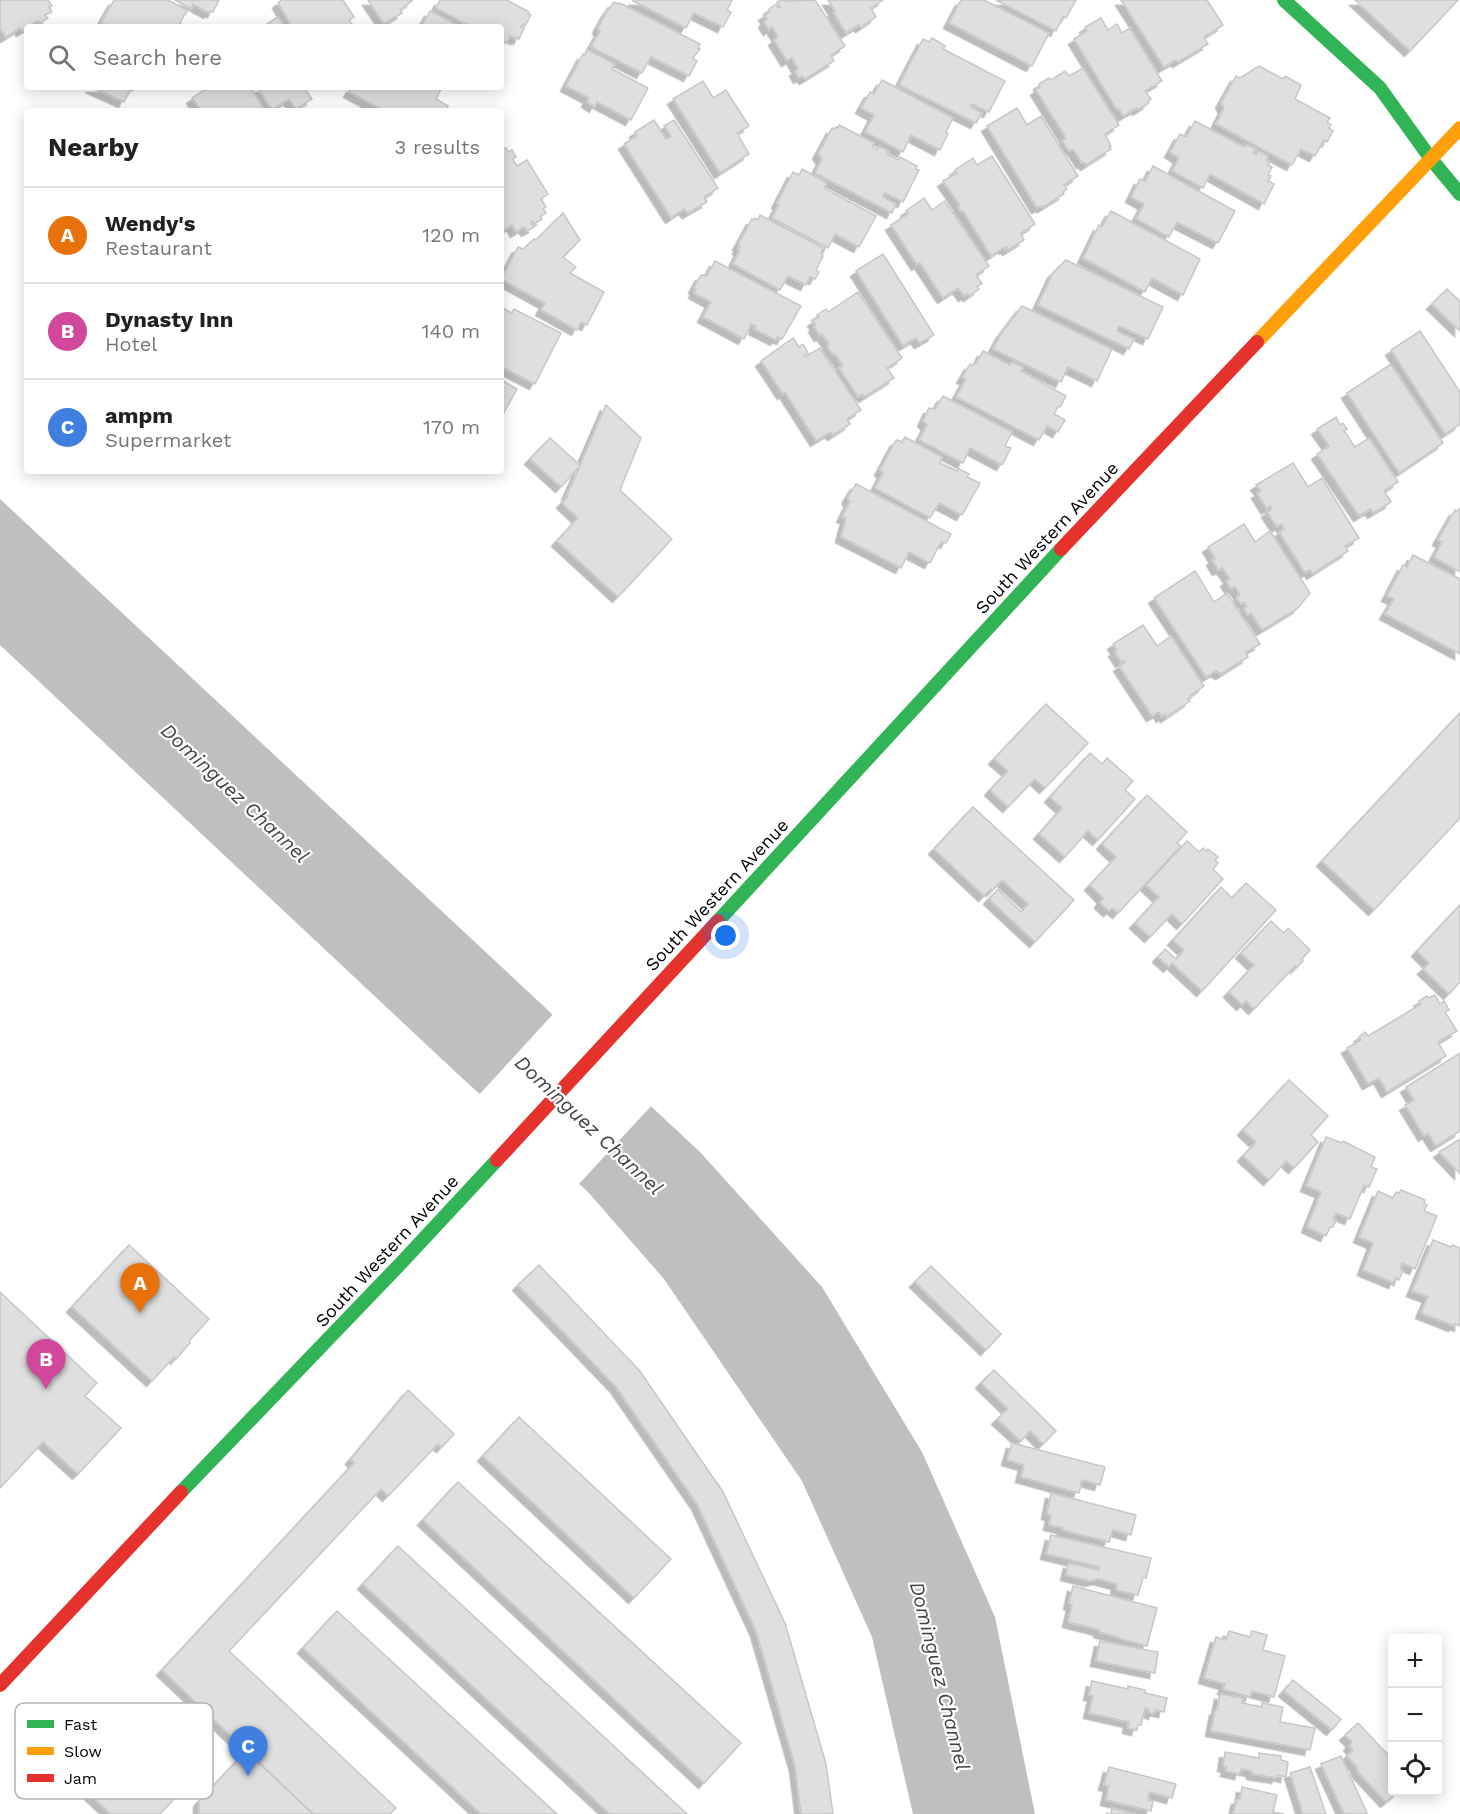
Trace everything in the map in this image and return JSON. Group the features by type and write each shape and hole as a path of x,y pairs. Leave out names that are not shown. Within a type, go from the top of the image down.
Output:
{"main road":[{"path":"1284,0 1380,88 1431,159 1460,194"},
{"name":"South Western Avenue","path":"0,1685 511,1145 998,616 1460,128"}],"water":[{"name":"Dominguez Channel","path":"0,499 700,1152 822,1287 922,1452 995,1617 1035,1814 913,1814 872,1637 802,1481 664,1279 588,1192 462,1078 0,645"}],"pier":[{"path":"555,1012 653,1104 577,1186 478,1096"}],"building":[{"path":"0,0 48,0 52,6 49,7 52,12 45,15 48,18 40,23 38,21 33,24 24,24 22,31 20,28 6,37 0,28"},
{"path":"114,0 168,0 187,10 181,24 101,23"},
{"path":"175,0 219,0 213,12 209,13 193,4 191,9"},
{"path":"281,0 343,0 354,17 349,20 352,24 290,24 278,3"},
{"path":"368,0 412,1 400,10 402,13 384,24"},
{"path":"440,0 507,0 531,15 525,26 523,24 521,27 524,28 519,39 510,36 507,43 504,42 504,24 465,24 436,8"},
{"path":"634,0 732,0 727,10 731,12 723,27 694,13 686,28"},
{"path":"815,0 845,46 831,55 834,61 805,79 802,76 799,78 795,71 798,69 792,58 787,61 774,40 778,37 772,27 769,30 764,22 767,19 764,15 770,12 769,9 776,4 778,8 780,7 777,2"},
{"path":"828,0 883,0 871,8 876,17 846,33"},
{"path":"961,0 984,0 1049,33 1032,66 949,23"},
{"path":"996,0 1076,0 1066,18 1063,16 1056,31"},
{"path":"1121,0 1207,0 1223,25 1204,37 1208,44 1178,62 1176,60 1164,67"},
{"path":"1355,0 1458,0 1410,51"},
{"path":"614,2 700,44 698,48 700,49 693,58 697,61 689,76 651,57 642,73 591,47 600,31 598,28"},
{"path":"430,11 455,24 423,24"},
{"path":"278,17 283,24 267,24"},
{"path":"1101,18 1108,30 1117,24 1122,33 1130,28 1162,81 1145,91 1151,99 1149,103 1123,116 1119,109 1117,110 1074,39 1087,31 1085,27"},
{"path":"932,38 945,46 943,49 1005,81 989,112 972,104 971,107 982,113 976,123 899,85 923,39 929,42"},
{"path":"588,50 615,64 612,69 648,88 631,120 597,102 595,107 587,102 589,98 566,86 583,54 585,55"},
{"path":"1259,66 1283,79 1285,76 1301,85 1295,99 1330,118 1327,122 1333,131 1327,142 1324,140 1315,156 1301,149 1292,165 1216,124 1224,108 1221,103 1236,76 1240,78"},
{"path":"1083,68 1119,125 1105,134 1111,149 1086,165 1082,163 1073,149 1069,151 1062,141 1066,138 1036,90 1040,87 1039,84 1049,78 1051,80 1065,71 1069,76"},
{"path":"882,80 953,118 940,150 911,135 903,152 865,132 874,115 861,108 870,92 874,94"},
{"path":"703,81 713,98 726,90 749,126 737,133 749,154 720,173 673,99"},
{"path":"98,90 130,90 124,102"},
{"path":"204,90 252,90 263,108 199,108 192,98"},
{"path":"259,90 306,90 312,99 298,108 289,99 275,108 271,108"},
{"path":"350,90 440,90 436,99 448,106 447,108 379,108 349,92"},
{"path":"1017,108 1027,125 1041,116 1078,176 1064,185 1067,189 1063,192 1064,194 1043,207 1037,208 987,126"},
{"path":"654,120 666,139 671,136 664,126 674,120 718,188 704,197 707,202 688,213 684,209 671,218 624,144 637,136 635,132"},
{"path":"1195,121 1244,147 1245,144 1256,149 1253,153 1256,155 1258,151 1268,156 1266,160 1272,167 1268,181 1274,184 1264,204 1210,174 1203,188 1172,171 1179,158 1170,152 1180,134 1186,137"},
{"path":"839,125 874,143 872,146 877,150 879,146 898,160 900,157 917,166 916,169 919,170 903,202 885,193 883,197 896,204 892,213 815,173 822,159 818,154 832,128 838,128"},
{"path":"506,148 508,152 512,150 517,166 527,160 548,194 541,199 546,207 543,209 546,213 534,224 533,221 531,222 534,227 527,231 524,227 516,232 512,225 504,230 504,149"},
{"path":"992,156 1035,224 1021,233 1024,240 1008,250 1004,247 991,256 943,181 957,173 955,170 973,158 977,165"},
{"path":"1153,166 1235,211 1218,243 1177,222 1169,237 1136,219 1144,204 1131,197 1140,179 1145,181"},
{"path":"802,169 827,183 824,188 876,216 859,247 835,234 828,248 772,218 793,172 799,175"},
{"path":"924,198 932,210 945,201 989,266 976,275 982,284 977,286 979,289 969,296 967,294 964,296 958,288 943,298 920,263 917,265 891,225 908,214 906,211"},
{"path":"1111,211 1200,259 1183,295 1152,278 1145,292 1083,258 1099,225 1102,227"},
{"path":"563,213 580,240 563,257 576,267 570,273 604,292 587,325 581,322 577,330 541,310 545,303 504,281 504,273 518,247 523,249 534,239 536,240"},
{"path":"760,215 823,248 821,253 823,256 816,270 819,272 815,279 810,277 806,285 788,276 780,290 733,264 740,250 738,245 752,219 758,220"},
{"path":"883,254 934,335 920,343 916,338 903,346 856,271"},
{"path":"1066,260 1163,307 1148,339 1119,326 1117,331 1134,339 1129,349 1038,305 1053,273"},
{"path":"715,261 801,306 782,339 777,337 776,340 754,329 756,326 751,324 744,339 703,317 711,302 694,293 696,289 694,288 701,275 707,276"},
{"path":"1447,289 1460,301 1460,331 1432,304"},
{"path":"858,292 902,358 887,368 894,378 864,397 862,394 858,397 839,368 843,366 827,346 829,344 822,334 820,336 814,327 816,325 813,321 826,309 828,312"},
{"path":"1022,306 1112,349 1097,381 1068,367 1061,382 993,349"},
{"path":"504,309 512,313 514,309 561,333 535,384 504,368"},
{"path":"1420,331 1460,392 1460,424 1445,434 1391,350"},
{"path":"793,338 799,347 803,344 808,353 804,355 805,357 820,348 861,410 847,419 850,424 833,435 830,432 816,441 785,392 783,394 761,361"},
{"path":"983,351 1010,365 1012,362 1023,367 1021,371 1066,396 1054,414 1065,420 1058,432 1047,426 1039,440 956,397 966,379 962,378 970,364 972,366 976,364"},
{"path":"1391,364 1443,443 1399,473 1347,393"},
{"path":"504,382 517,389 504,413"},
{"path":"943,396 1012,432 1005,446 1011,448 1002,465 970,448 963,463 919,440 927,425 923,421 929,408 935,409"},
{"path":"606,405 641,438 620,490 672,539 618,597 557,541 578,518 562,503 568,496 580,466 561,487 530,459 550,438 580,465"},
{"path":"1336,417 1340,425 1343,423 1347,429 1344,431 1355,447 1369,438 1398,482 1384,491 1391,502 1373,513 1370,509 1359,516 1317,454 1329,446 1317,429"},
{"path":"905,437 942,457 940,463 969,474 967,477 980,483 962,515 939,503 930,518 875,488 883,473 880,470 895,442 897,440 902,442"},
{"path":"1293,463 1308,487 1322,478 1359,538 1345,546 1348,551 1312,574 1310,570 1305,573 1279,532 1284,529 1281,524 1277,527 1267,512 1272,509 1270,506 1267,509 1257,493 1261,491 1256,485"},
{"path":"856,484 951,534 946,543 941,542 930,563 909,552 901,568 841,537 846,518 842,517 850,501 848,497"},
{"path":"1460,508 1460,572 1434,557 1442,542 1438,540 1455,510 1458,511"},
{"path":"1244,524 1255,542 1270,531 1310,593 1298,608 1262,630 1251,613 1248,615 1243,609 1247,606 1244,602 1241,604 1236,598 1240,595 1235,587 1231,589 1226,581 1230,579 1222,568 1218,570 1212,560 1215,558 1208,547"},
{"path":"1413,555 1460,579 1460,654 1385,614 1394,599 1387,596 1403,565 1407,567"},
{"path":"1195,571 1214,602 1227,593 1260,644 1246,652 1248,657 1221,674 1216,671 1206,677 1154,598"},
{"path":"1143,625 1157,646 1171,636 1204,686 1190,696 1191,698 1188,699 1190,701 1166,717 1165,714 1162,717 1159,712 1152,716 1119,666 1125,662 1124,660 1121,662 1114,651 1117,650 1113,644"},
{"path":"1046,704 1088,743 1045,788 1035,779 1008,807 990,790 1008,771 994,759"},
{"path":"1460,713 1460,818 1374,910 1322,861"},
{"path":"1090,753 1102,764 1107,758 1133,781 1125,790 1135,799 1098,840 1088,831 1065,857 1039,834 1062,808 1050,797"},
{"path":"1147,795 1187,832 1177,843 1181,846 1118,913 1112,908 1109,911 1100,903 1103,898 1090,885 1116,857 1102,844"},
{"path":"973,807 1074,900 1035,942 989,899 998,889 1021,912 1028,904 1002,880 984,896 934,849"},
{"path":"1187,841 1199,852 1203,848 1206,851 1208,849 1218,857 1215,860 1218,863 1213,869 1223,879 1182,924 1172,914 1150,937 1135,923 1159,897 1146,885"},
{"path":"1246,883 1276,910 1202,991 1172,963 1169,967 1158,957 1165,949 1176,959 1184,950 1173,940 1221,887 1232,898"},
{"path":"1460,905 1460,982 1449,994 1423,969 1429,963 1417,951"},
{"path":"1271,921 1284,933 1288,928 1310,950 1302,959 1303,961 1296,968 1295,966 1254,1009 1246,1001 1242,1005 1229,992 1254,965 1241,953"},
{"path":"1435,995 1440,1004 1444,1001 1449,1010 1445,1012 1457,1031 1438,1042 1446,1056 1387,1092 1379,1078 1368,1084 1347,1048 1361,1040 1359,1037 1365,1032 1368,1036 1421,1004 1419,1001 1427,996 1429,998"},
{"path":"1460,1053 1460,1131 1436,1146 1428,1133 1424,1136 1405,1105 1414,1100 1406,1087"},
{"path":"1289,1080 1328,1116 1311,1135 1318,1142 1294,1168 1286,1161 1269,1180 1243,1156 1256,1142 1243,1130"},
{"path":"1326,1137 1342,1143 1343,1141 1375,1157 1371,1167 1377,1169 1369,1187 1364,1185 1350,1219 1336,1213 1333,1227 1330,1227 1326,1236 1307,1227 1321,1192 1306,1186"},
{"path":"1460,1139 1460,1174 1439,1152"},
{"path":"1401,1190 1425,1200 1424,1203 1427,1205 1424,1211 1437,1216 1415,1269 1402,1263 1400,1269 1403,1270 1399,1280 1396,1278 1394,1283 1363,1270 1373,1243 1359,1237 1378,1191 1393,1198 1396,1192 1399,1193"},
{"path":"1433,1240 1460,1248 1460,1326 1455,1324 1454,1326 1421,1313 1428,1297 1412,1291"},
{"path":"129,1245 209,1319 176,1359 174,1357 152,1381 72,1307"},
{"path":"539,1265 639,1370 723,1492 785,1623 826,1764 833,1814 801,1814 795,1766 756,1631 697,1504 616,1387 518,1285"},
{"path":"931,1266 1001,1334 986,1350 915,1282"},
{"path":"0,1292 97,1383 85,1396 121,1428 78,1474 43,1442 0,1488"},
{"path":"994,1370 1056,1431 1043,1444 1030,1431 1021,1441 997,1419 1008,1409 981,1383"},
{"path":"408,1390 454,1434 442,1447 438,1444 388,1496 381,1489 229,1651 396,1808 390,1814 313,1814 213,1719 213,1703 197,1703 162,1670 354,1463 351,1459"},
{"path":"519,1417 671,1559 634,1598 483,1456"},
{"path":"1012,1443 1105,1467 1100,1485 1082,1480 1079,1493 1021,1477 1024,1465 1007,1460"},
{"path":"458,1482 741,1743 704,1783 423,1520"},
{"path":"1051,1493 1136,1515 1131,1535 1113,1530 1109,1542 1049,1525 1051,1515 1047,1514"},
{"path":"1051,1535 1151,1558 1146,1578 1143,1578 1138,1595 1116,1590 1117,1584 1066,1575 1069,1563 1099,1570 1100,1567 1046,1554"},
{"path":"398,1546 687,1814 610,1814 363,1584"},
{"path":"1073,1586 1157,1608 1147,1646 1068,1622"},
{"path":"337,1611 557,1814 481,1814 303,1648"},
{"path":"1229,1631 1250,1637 1252,1631 1267,1635 1263,1650 1285,1656 1274,1697 1252,1691 1250,1697 1223,1689 1225,1684 1204,1678 1216,1637 1226,1640"},
{"path":"1100,1641 1158,1652 1155,1673 1096,1661"},
{"path":"1293,1680 1341,1719 1332,1730 1284,1691"},
{"path":"1092,1681 1128,1689 1128,1686 1167,1698 1164,1712 1155,1710 1154,1714 1145,1708 1141,1725 1138,1725 1137,1730 1128,1728 1129,1722 1089,1713 1093,1696 1089,1695"},
{"path":"1220,1694 1243,1698 1242,1703 1262,1707 1262,1703 1283,1707 1280,1722 1315,1728 1310,1750 1211,1731"},
{"path":"1358,1723 1388,1755 1388,1796 1393,1796 1386,1802 1358,1772 1347,1756 1353,1750 1349,1745 1352,1742 1345,1735"},
{"path":"246,1751 313,1814 199,1814 199,1801 213,1799 213,1786"},
{"path":"1225,1752 1259,1758 1259,1753 1281,1756 1281,1760 1288,1762 1286,1777 1252,1774 1252,1771 1241,1769 1240,1774 1226,1771 1227,1767 1223,1766"},
{"path":"1341,1756 1367,1813 1344,1814 1321,1764"},
{"path":"1109,1767 1176,1784 1172,1798 1149,1792 1148,1800 1153,1801 1151,1811 1106,1800 1109,1786 1104,1785"},
{"path":"1310,1767 1326,1814 1303,1814 1290,1773"},
{"path":"1242,1787 1277,1795 1273,1812 1284,1814 1233,1814 1237,1799 1240,1799"},
{"path":"95,1799 174,1799 160,1814 111,1814"},
{"path":"1112,1808 1135,1814 1111,1814"}],"traffic: fast":[{"path":"1284,0 1380,88 1431,159 1460,194"},
{"path":"718,921 1061,549"},
{"path":"181,1492 497,1160"}],"traffic: slow":[{"path":"1257,342 1460,128"}],"traffic: jam":[{"path":"1061,549 1257,342"},
{"path":"497,1160 718,921"},
{"path":"0,1685 181,1492"}],"place":[{"name":"Wendy's","path":"140,1313"},
{"name":"Dynasty Inn","path":"46,1389"},
{"name":"ampm","path":"248,1776"}]}
